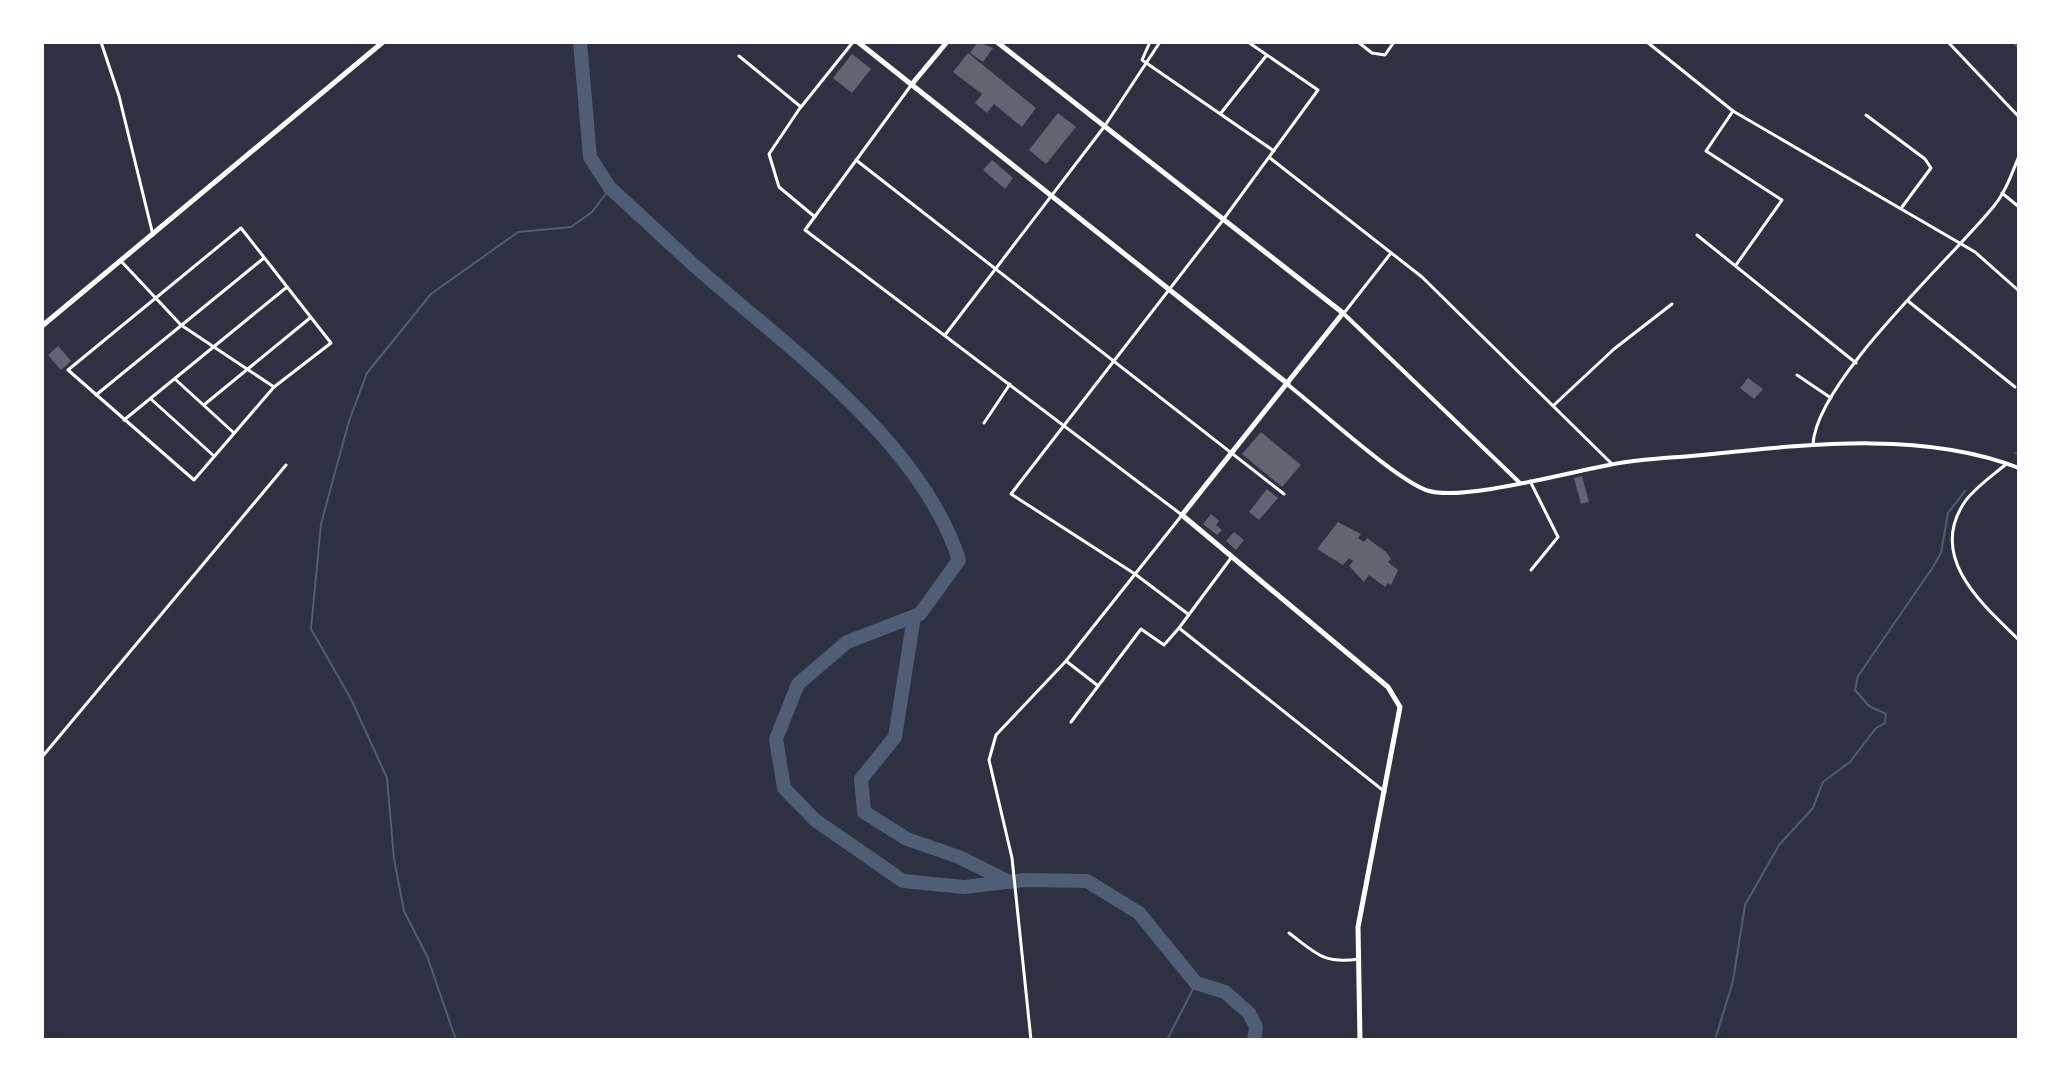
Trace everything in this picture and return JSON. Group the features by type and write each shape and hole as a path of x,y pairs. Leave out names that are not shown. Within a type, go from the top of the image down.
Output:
{"main road":[{"path":"42,326 383,42"},
{"path":"856,42 1288,384"},
{"path":"912,84 947,42"},
{"path":"997,42 1343,313 1182,515 1234,555 1388,687 1400,707 1358,927 1360,1040"}],"street":[{"path":"101,42 119,96 153,235"},
{"path":"815,217 779,187 769,154 801,107 856,42"},
{"path":"1150,42 1141,56 1148,63 1275,151"},
{"path":"945,335 1104,127 1160,42"},
{"path":"1188,614 1135,574 1011,494 1223,220 1318,90 1248,42"},
{"path":"1358,42 1372,53 1385,55 1394,42"},
{"path":"1647,42 1733,111 1975,252 2019,291"},
{"path":"1948,42 2019,117"},
{"path":"1221,113 1267,55"},
{"path":"739,56 801,107"},
{"path":"912,84 805,230 1182,515 1066,661 996,735 989,760 1012,858 1031,1040"},
{"path":"1733,111 1706,151 1782,200 1736,265"},
{"path":"1866,115 1925,159 1931,168 1902,207"},
{"path":"1813,444 1814,426 1856,363 2002,193 2019,156"},
{"path":"1270,158 1422,277 1612,464"},
{"path":"856,160 1284,494"},
{"path":"2002,193 2019,207"},
{"path":"241,228 265,258 331,343 274,387 194,480 68,370 241,228"},
{"path":"1697,235 1856,363"},
{"path":"1391,253 1343,313 1520,483"},
{"path":"96,395 265,258"},
{"path":"121,260 181,325 274,387"},
{"path":"124,420 287,287"},
{"path":"1908,301 2015,387"},
{"path":"1554,405 1614,349 1672,304"},
{"path":"205,404 311,318"},
{"path":"1797,375 1831,398"},
{"path":"175,378 234,433"},
{"path":"984,423 1010,384"},
{"path":"1288,384 1424,489 1453,493 1612,464 1813,444 1876,443 1979,456 2019,468"},
{"path":"150,399 214,456"},
{"path":"2006,463 1964,502 1950,535 1961,577 2019,640"},
{"path":"42,757 286,465"},
{"path":"1530,481 1558,537 1531,570"},
{"path":"1071,722 1141,629 1164,645 1234,555"},
{"path":"1179,628 1385,792"},
{"path":"1066,661 1097,685"},
{"path":"1289,933 1321,958 1334,963 1359,959"}],"building":[{"path":"978,42 993,48 983,62 970,53"},
{"path":"968,53 1036,108 1022,127 994,104 987,113 975,103 982,94 953,72"},
{"path":"852,54 871,69 852,93 833,78"},
{"path":"1058,113 1076,127 1046,164 1029,150"},
{"path":"992,160 1013,178 1005,189 983,170"},
{"path":"58,346 71,361 61,370 48,355"},
{"path":"1748,378 1763,389 1754,399 1740,388"},
{"path":"1261,432 1301,465 1282,487 1242,454"},
{"path":"1582,476 1589,502 1581,504 1574,478"},
{"path":"1267,489 1278,498 1259,520 1249,512"},
{"path":"1211,514 1219,521 1216,525 1222,530 1217,535 1203,524"},
{"path":"1338,522 1361,534 1358,538 1364,542 1367,538 1386,552 1391,559 1388,562 1398,570 1391,585 1388,583 1385,587 1369,575 1364,582 1349,566 1353,561 1349,558 1343,565 1317,549"},
{"path":"1234,532 1244,540 1236,550 1226,541"}],"waterway":[{"path":"580,42 590,157 610,188 696,267 809,363 883,436 915,475 941,517 959,560 920,614 847,642 798,684 776,739 784,788 815,820 903,881 964,887 1025,880 1087,881 1139,913 1196,983 1225,992 1249,1013 1256,1027 1254,1040"},
{"path":"2012,42 2019,48"},
{"path":"456,1040 427,956 404,911 394,859 387,778 351,699 311,629 321,524 349,421 367,373 431,294 518,232 571,227 592,212 610,188"},
{"path":"2015,453 2019,454"},
{"path":"1715,1040 1733,981 1745,905 1779,845 1813,808 1823,782 1850,762 1876,728 1885,723 1886,714 1869,706 1855,690 1858,676 1933,567 1941,553 1948,513 1965,491"},
{"path":"914,617 895,737 861,779 864,812 907,839 959,857 1009,882"},
{"path":"1167,1040 1196,983"}]}
